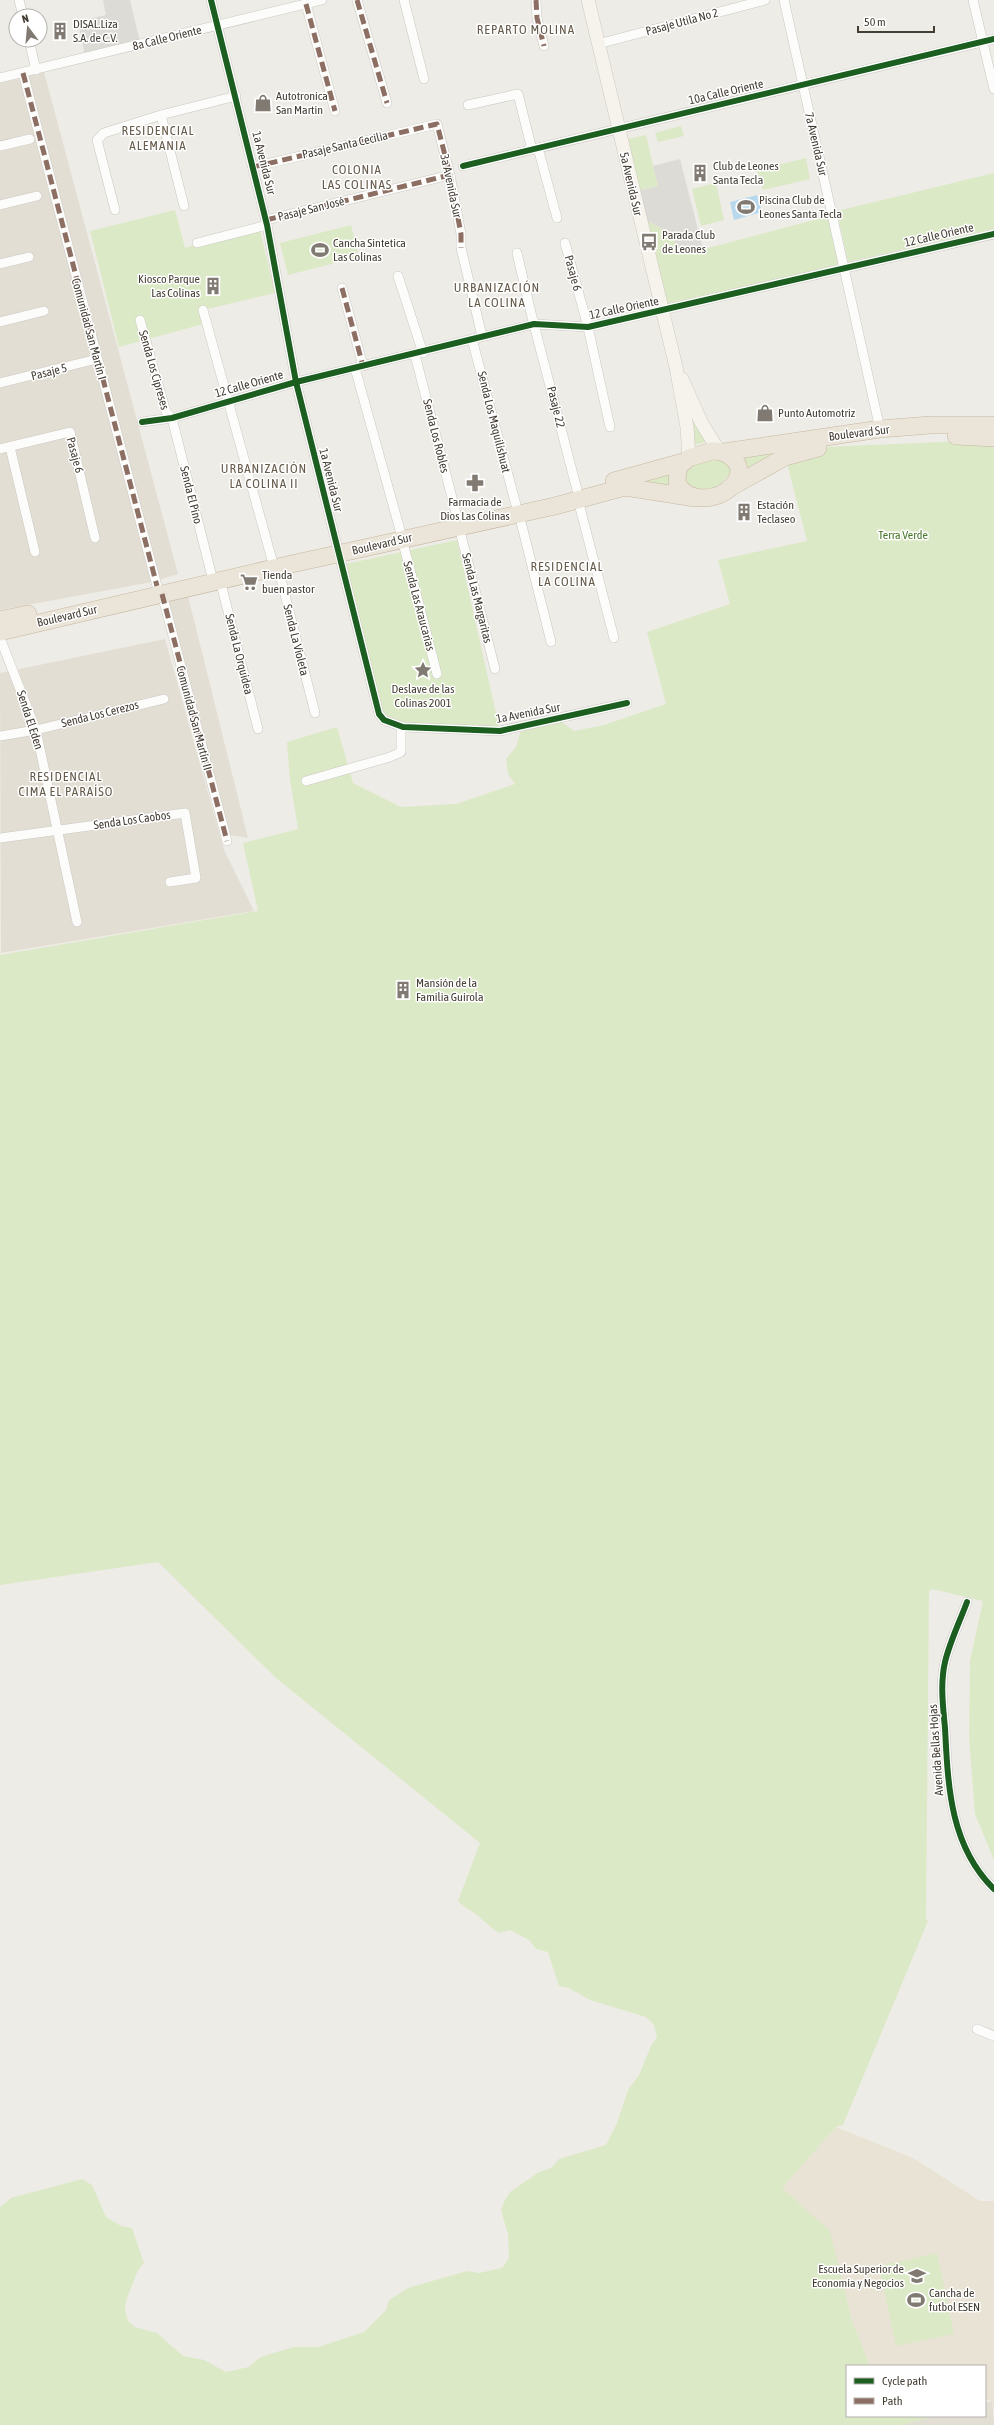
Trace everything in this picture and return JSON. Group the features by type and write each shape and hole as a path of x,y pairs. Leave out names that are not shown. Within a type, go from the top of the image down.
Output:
{"highway":[{"name":"Boulevard Sur","path":"722,451 880,429 930,425 994,425"},
{"name":"Boulevard Sur","path":"733,486 785,457 808,450 901,438 963,436 994,438"},
{"path":"722,451 734,458 739,470 733,486 716,496 695,498 686,493 677,483 678,467 686,460 699,453 722,451"},
{"name":"Boulevard Sur","path":"577,495 686,460"},
{"name":"Boulevard Sur","path":"0,632 215,576 577,495 628,487 674,496 695,498"},
{"name":"Boulevard Sur","path":"0,620 159,590"}],"street":[{"name":"1a Avenida Sur","path":"211,0 267,223 296,382 379,714 384,720 401,727 507,731 627,703"},
{"name":"8a Calle Oriente","path":"0,78 322,0"},
{"path":"357,0 387,102"},
{"path":"404,0 424,79"},
{"path":"536,0 537,18 544,46"},
{"name":"5a Avenida Sur","path":"588,0 638,215 676,367 687,427 686,460"},
{"name":"Pasaje Utila No 2","path":"598,44 765,0"},
{"name":"7a Avenida Sur","path":"784,0 880,429"},
{"path":"973,0 994,89"},
{"path":"306,4 335,111"},
{"name":"10a Calle Oriente","path":"463,166 994,39"},
{"path":"31,48 36,70"},
{"name":"Comunidad San Martín I","path":"22,73 159,590"},
{"path":"468,106 518,94 557,218"},
{"path":"115,210 97,140 104,133 161,115 236,96"},
{"path":"161,115 184,206"},
{"name":"Pasaje Santa Cecilia","path":"253,167 437,124"},
{"name":"3a Avenida Sur","path":"437,124 450,176 461,234 461,248 482,336"},
{"path":"0,146 30,139"},
{"name":"Pasaje San José","path":"197,243 267,223 450,176"},
{"path":"0,205 37,196"},
{"name":"12 Calle Oriente","path":"142,422 172,418 296,382 419,354 482,336 534,324 588,327 994,234"},
{"name":"Pasaje 6","path":"565,243 588,327 610,427"},
{"name":"Pasaje 22","path":"517,253 614,638"},
{"path":"0,264 29,257"},
{"name":"Senda Los Robles","path":"398,276 419,354 458,522"},
{"name":"Senda Las Araucarias","path":"342,288 359,367 437,674"},
{"name":"Senda La Violeta","path":"203,310 227,402 275,563 315,713"},
{"path":"0,322 44,312"},
{"name":"Senda Los Cipreses","path":"140,320 166,412 172,418"},
{"name":"Senda Los Maquilishuat","path":"472,339 551,642"},
{"name":"Pasaje 5","path":"0,384 97,359"},
{"name":"5a Avenida Sur","path":"676,367 701,422 722,451"},
{"name":"Senda El Pino","path":"172,418 215,576"},
{"name":"Pasaje 6","path":"0,449 70,432 95,538"},
{"path":"10,447 35,552"},
{"name":"Senda Las Margaritas","path":"458,522 495,669"},
{"name":"Senda La Orquidea","path":"215,576 258,729"},
{"name":"Comunidad San Martín II","path":"159,590 227,841"},
{"name":"Senda El Eden","path":"0,638 36,730 77,922"},
{"name":"Senda Los Cerezos","path":"0,736 36,730 164,699"},
{"path":"306,781 390,757 401,752 401,727"},
{"name":"Senda Los Caobos","path":"58,830 185,813 196,878 170,882"},
{"path":"0,838 58,830"},
{"name":"Avenida Bellas Hojas","path":"967,1602 945,1662 942,1684 949,1798 957,1827 969,1858 983,1879 994,1889"},
{"path":"977,2029 994,2036"}],"shaded area":[{"path":"103,0 130,0 140,42 85,56 78,21 106,15"},
{"path":"44,72 178,574 152,582 0,610 0,83 20,79 48,188 55,187 26,77"},
{"name":"Club de Leones Santa Tecla","path":"680,159 703,249 689,253 677,248 671,234 643,218 636,191 658,186 653,166"},
{"path":"187,592 248,838 230,835 167,596"},
{"path":"165,639 224,850 254,911 1,953 0,673"},
{"name":"Escuela Superior de Economía y Negocios","path":"836,2127 913,2158 980,2201 994,2201 994,2412 992,2401 986,2399 986,2365 870,2365 852,2321 782,2188"},
{"path":"992,2401 994,2425 901,2425 931,2417 986,2417 986,2403"}],"green space":[{"path":"681,126 684,136 658,142 655,133"},
{"path":"646,135 658,186 636,191 624,140"},
{"path":"806,158 810,179 763,190 757,170"},
{"path":"994,173 994,229 848,262 837,211"},
{"path":"716,183 724,220 701,226 692,189"},
{"path":"175,210 185,248 259,226 275,293 203,310 207,323 119,347 90,231"},
{"path":"829,216 840,264 665,307 643,218 671,234 677,248 689,253"},
{"name":"Cancha Sintetica Las Colinas","path":"351,225 359,257 288,275 280,243"},
{"path":"687,400 706,442 694,445"},
{"name":"Terra Verde","path":"964,441 994,444 994,1860 975,1814 969,1738 970,1661 983,1601 932,1589 929,1591 926,1919 928,1921 843,2125 836,2127 782,2188 830,2231 852,2321 870,2365 846,2365 846,2417 931,2417 902,2425 0,2425 0,2207 11,2198 82,2179 92,2185 106,2217 121,2226 132,2228 144,2263 138,2270 127,2298 125,2309 128,2321 135,2327 157,2333 183,2356 204,2360 226,2372 249,2367 259,2358 270,2354 294,2347 318,2347 364,2332 386,2310 389,2300 408,2288 467,2271 479,2273 502,2268 509,2258 508,2234 501,2210 510,2192 539,2172 551,2168 559,2159 606,2145 617,2123 628,2090 639,2075 651,2046 657,2037 654,2025 646,2017 590,2000 569,1988 559,1986 548,1952 536,1949 529,1940 510,1930 499,1933 460,1903 458,1901 480,1843 276,1678 158,1562 0,1585 0,955 258,911 243,843 298,829 290,779 287,742 337,727 353,783 401,807 456,804 515,784 508,774 506,759 516,747 521,730 561,721 574,731 604,725 666,704 647,632 730,604 718,560 807,541 784,452 746,469 744,458 746,454 801,448"},
{"path":"707,458 727,460 732,471 722,482 712,488 700,489 686,483 685,473 691,465"},
{"path":"669,471 672,488 631,479"},
{"path":"457,540 500,731 393,725 378,710 341,565"},
{"name":"Cancha de futbol ESEN","path":"937,2253 954,2334 896,2346 879,2266"}],"water":[{"name":"Piscina Club de Leones Santa Tecla","path":"757,195 762,212 734,220 730,202"}],"marked path":[{"path":"357,0 387,103"},
{"path":"536,0 537,18 544,46"},
{"path":"306,4 335,111"},
{"path":"23,73 157,586"},
{"path":"253,167 437,124 450,175 461,234 461,248"},
{"path":"266,220 450,175"},
{"path":"342,288 363,366"},
{"path":"162,594 227,841"}],"cycle path":[{"path":"211,0 267,225 296,382 379,714 384,720 403,727 500,731 627,703"},
{"path":"463,166 994,39"},
{"path":"142,422 172,418 296,382 534,324 588,327 994,234"},
{"path":"967,1602 950,1646 943,1670 942,1695 948,1772 954,1814 960,1834 968,1854 979,1872 994,1889"}],"place":[{"name":"DISAL.Liza S.A. de C.V.","path":"60,31"},
{"name":"Autotronica San Martin","path":"263,103"},
{"name":"Club de Leones Santa Tecla","path":"700,173"},
{"name":"Piscina Club de Leones Santa Tecla","path":"746,207"},
{"name":"Parada Club de Leones","path":"649,242"},
{"name":"Cancha Sintetica Las Colinas","path":"320,250"},
{"name":"Kiosco Parque Las Colinas","path":"213,286"},
{"name":"Punto Automotriz","path":"765,413"},
{"name":"Farmacia de Dios Las Colinas","path":"475,483"},
{"name":"Estación Teclaseo","path":"744,512"},
{"name":"Tienda buen pastor","path":"249,582"},
{"name":"Deslave de las Colinas 2001","path":"423,670"},
{"name":"Mansión de la Familia Guirola","path":"403,990"},
{"name":"Escuela Superior de Economía y Negocios","path":"917,2276"},
{"name":"Cancha de futbol ESEN","path":"916,2300"}],"district":[{"name":"REPARTO MOLINA","path":"526,29"},
{"name":"RESIDENCIAL ALEMANIA","path":"158,138"},
{"name":"COLONIA LAS COLINAS","path":"357,176"},
{"name":"URBANIZACIÓN LA COLINA","path":"497,294"},
{"name":"URBANIZACIÓN LA COLINA II","path":"264,476"},
{"name":"RESIDENCIAL LA COLINA","path":"567,574"},
{"name":"RESIDENCIAL CIMA EL PARAÍSO","path":"66,784"}]}
